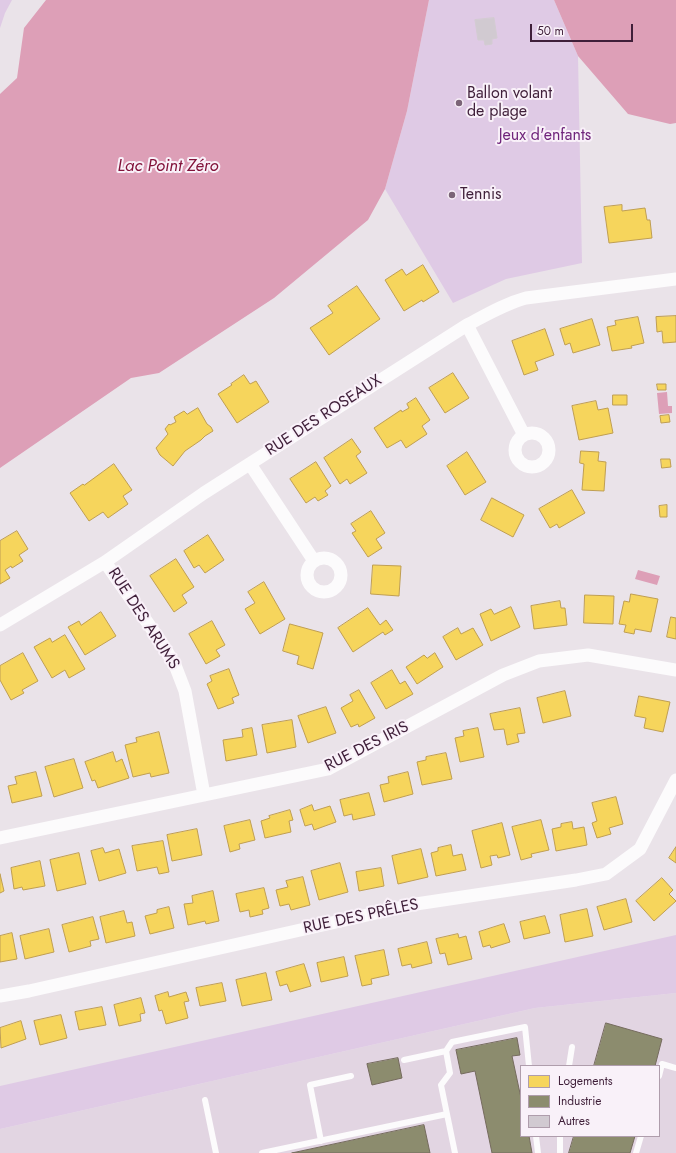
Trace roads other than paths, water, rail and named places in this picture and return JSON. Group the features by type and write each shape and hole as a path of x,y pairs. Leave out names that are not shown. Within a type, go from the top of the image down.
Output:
{"street":[{"name":"RUE DES ROSEAUX","path":"0,625 105,562 204,492 467,325 511,302 526,298 676,279"},
{"path":"467,325 524,435"},
{"path":"250,464 314,560"},
{"name":"RUE DES ARUMS","path":"105,562 175,664 185,691 204,795"},
{"name":"RUE DES IRIS","path":"0,838 328,769 503,675 539,661 588,655 676,670"},
{"name":"RUE DES PRÊLES","path":"0,996 416,904 576,880 606,874 640,849 676,780"}],"lane":[{"path":"455,1153 441,1085 450,1073 446,1052 452,1042 525,1027 529,1065"},
{"path":"569,1065 572,1047"},
{"path":"404,1060 446,1052"},
{"path":"660,1072 662,1064 676,1068"},
{"path":"322,1141 310,1085 351,1076"},
{"path":"205,1100 216,1153"},
{"path":"262,1153 447,1114"},
{"path":"536,1137 538,1153"},
{"path":"560,1137 560,1153"},
{"path":"636,1153 641,1137"}],"water":[{"name":"Lac Point Zéro","path":"46,0 429,0 407,111 385,189 368,220 274,298 159,373 131,378 0,468 0,94 17,78 24,28"},
{"path":"554,0 676,0 676,123 670,124 628,114 578,56"},
{"path":"667,392 668,406 672,406 672,413 659,414 657,393"},
{"path":"638,570 660,576 657,585 635,579"}],"place":[{"name":"Ballon volant de plage","path":"459,103"},
{"name":"Tennis","path":"452,195"}],"park label":[{"name":"Jeux d'enfants","path":"545,136"}]}
